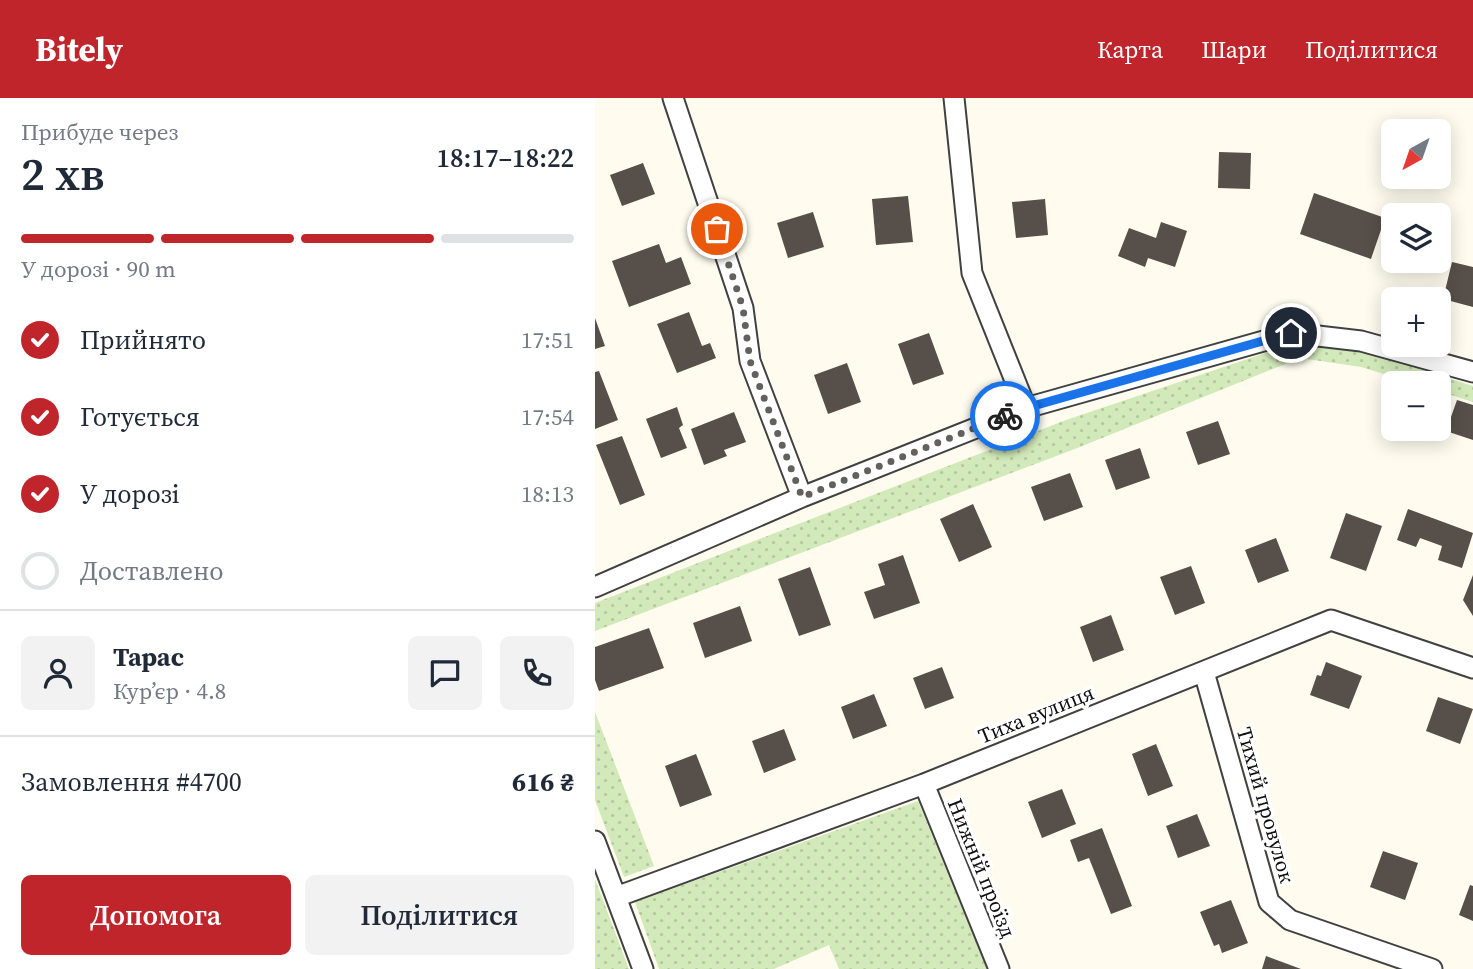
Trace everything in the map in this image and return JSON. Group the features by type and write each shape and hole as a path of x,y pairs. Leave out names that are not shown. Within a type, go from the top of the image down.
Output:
{"street":[{"path":"673,98 743,308 750,361 802,497"},
{"path":"954,98 972,274 1026,408"},
{"path":"595,587 802,497 1026,408 1291,333 1361,341 1473,372"},
{"name":"Тиха вулиця","path":"616,897 924,784 1331,620 1473,668"},
{"name":"Тихий провулок","path":"1204,672 1269,902 1290,920 1432,969"},
{"name":"Нижній проїзд","path":"924,784 999,969"},
{"path":"595,841 643,969"}],"green space":[{"path":"1292,344 1363,351 1426,371 1381,371 1381,373 1361,367 1300,358 1075,449 595,631 595,603 1066,420"},
{"path":"1451,379 1473,386 1473,402 1451,395"},
{"path":"595,712 654,866 624,877 595,800"},
{"path":"918,801 987,969 839,969 829,945 774,969 659,969 635,902"},
{"path":"595,879 629,969 595,969"}],"building":[{"path":"1219,152 1251,153 1250,189 1218,188"},
{"path":"643,163 655,194 622,206 610,175"},
{"path":"1314,193 1381,217 1381,230 1371,259 1300,234"},
{"path":"908,196 913,242 876,245 872,199"},
{"path":"1045,199 1048,235 1016,238 1012,202"},
{"path":"813,212 824,247 788,258 777,223"},
{"path":"1161,222 1187,231 1175,267 1148,258 1145,267 1118,256 1129,228 1156,238"},
{"path":"659,244 666,263 681,257 691,284 629,307 612,261"},
{"path":"1452,262 1473,267 1473,307 1451,301 1451,287 1446,287"},
{"path":"689,312 702,346 710,343 716,358 677,373 657,324"},
{"path":"595,318 605,346 595,349"},
{"path":"929,333 944,374 913,385 898,344"},
{"path":"847,363 861,402 828,414 814,375"},
{"path":"599,371 618,420 595,429 595,372"},
{"path":"1457,400 1473,405 1473,440 1451,433 1451,417"},
{"path":"677,407 683,425 679,428 687,448 661,458 646,419"},
{"path":"734,412 746,442 724,450 727,456 704,465 691,429"},
{"path":"1218,421 1230,454 1198,465 1186,432"},
{"path":"622,436 645,495 620,505 596,445"},
{"path":"1140,448 1150,478 1116,490 1105,460"},
{"path":"1070,473 1083,507 1044,521 1031,487"},
{"path":"973,504 992,547 959,562 940,519"},
{"path":"1408,509 1473,533 1462,568 1438,560 1442,546 1420,538 1416,547 1397,540"},
{"path":"1346,513 1382,526 1366,571 1330,558"},
{"path":"1276,538 1289,571 1258,583 1245,550"},
{"path":"903,555 920,603 874,619 864,592 885,585 878,564"},
{"path":"1191,566 1205,603 1175,615 1160,577"},
{"path":"810,567 831,625 799,636 778,579"},
{"path":"1473,575 1473,616 1463,600"},
{"path":"740,606 752,641 705,658 693,623"},
{"path":"1111,615 1124,650 1093,662 1080,627"},
{"path":"649,628 664,668 599,691 595,680 595,647"},
{"path":"1326,662 1362,676 1349,709 1310,695 1317,675 1321,676"},
{"path":"942,667 954,698 925,709 913,678"},
{"path":"874,694 887,726 853,739 841,707"},
{"path":"1438,697 1473,709 1460,744 1426,731"},
{"path":"784,729 796,760 764,773 752,741"},
{"path":"1156,744 1173,786 1148,796 1132,754"},
{"path":"696,754 712,795 680,807 665,766"},
{"path":"1062,789 1076,824 1042,838 1028,802"},
{"path":"1197,814 1210,846 1178,858 1166,826"},
{"path":"1102,828 1132,906 1111,914 1089,858 1078,862 1070,840"},
{"path":"1383,851 1418,863 1405,900 1370,887"},
{"path":"1470,885 1473,886 1473,921 1459,915"},
{"path":"1231,900 1248,943 1222,953 1219,944 1214,946 1200,912"},
{"path":"1266,956 1301,969 1262,969"}],"way so far":[{"path":"717,229 743,308 750,361 802,497 1005,416"}],"route":[{"path":"1005,416 1291,333"}]}
